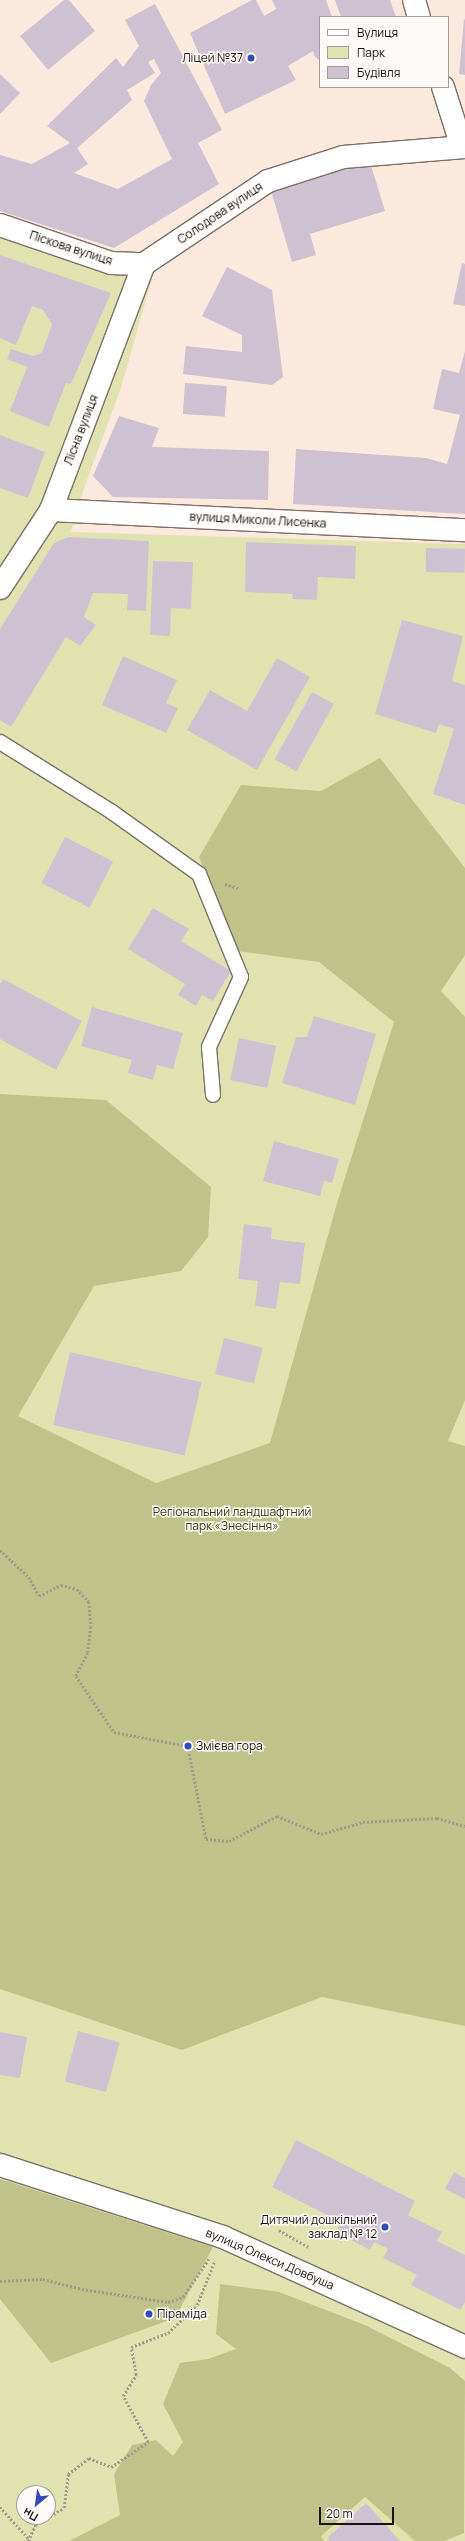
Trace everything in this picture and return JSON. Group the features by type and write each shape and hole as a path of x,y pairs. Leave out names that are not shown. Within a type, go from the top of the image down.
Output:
{"street":[{"path":"414,0 419,16"},
{"path":"442,88 464,147"},
{"name":"Солодова вулиця","path":"144,264 268,181 343,157 464,147"},
{"name":"Піскова вулиця","path":"0,225 111,263 144,264"},
{"name":"Лісна вулиця","path":"0,588 51,510 144,264"},
{"name":"вулиця Миколи Лисенка","path":"51,510 465,530"},
{"name":"вулиця Олекси Довбуша","path":"0,2165 224,2237 464,2345"}],"lane":[{"path":"0,742 112,812 199,874 241,976 209,1047 213,1095"}],"path":[{"path":"0,1550 29,1577 38,1596 61,1585 77,1589 88,1602 91,1627 88,1653 76,1676 114,1732 188,1746 206,1839 229,1840 278,1816 321,1834 363,1822 438,1818 465,1826"},
{"path":"0,2281 43,2279 82,2289 168,2302 183,2297 224,2237"},
{"path":"0,2507 29,2540 36,2524 64,2508 68,2474 89,2458 112,2467 148,2442 123,2396 136,2375 131,2347 168,2333 197,2305 224,2237"}],"green space":[{"name":"Регіональний ландшафтний парк «Знесіння»","path":"0,218 102,253 153,275 121,388 83,491 71,532 465,544 465,2541 0,2541"},
{"path":"380,758 465,868 465,955 441,991 465,1017 465,1400 448,1441 465,1446 465,2026 322,1997 182,2050 0,1989 0,1094 106,1100 211,1187 208,1237 181,1271 94,1286 18,1416 156,1483 270,1443 337,1203 394,1022 319,962 237,951 199,857 241,785 321,791"},
{"path":"0,2179 213,2247 175,2318 51,2363 0,2299"},
{"path":"220,2284 279,2292 365,2325 450,2368 465,2381 464,2533 444,2541 415,2541 365,2497 321,2536 324,2541 69,2541 120,2515 114,2474 132,2445 156,2440 173,2456 183,2442 163,2404 180,2363 208,2359 236,2349 216,2334"}],"building":[{"path":"64,0 69,0 95,31 48,70 20,36"},
{"name":"Ліцей №37","path":"252,0 256,0 264,16 276,9 272,0 326,0 332,16 319,16 319,60 314,56 313,51 288,66 296,80 225,114 190,33"},
{"path":"335,0 390,0 396,16 341,16"},
{"path":"155,4 222,130 198,143 219,184 114,248 0,211 0,155 32,164 70,143 47,126 116,58 123,67 139,46 125,20","holes":["154,59 161,73 151,85 144,101 172,159 118,189 74,173 88,164 77,148 132,100 127,90 155,73 148,62"]},
{"path":"464,19 465,20 465,75 459,74"},
{"path":"0,74 20,93 0,114"},
{"path":"370,162 385,211 310,234 316,255 292,262 271,191"},
{"path":"0,255 111,293 71,384 66,383 49,427 10,411 27,367 7,359 11,349 33,356 42,353 52,324 43,310 32,306 16,345 0,338"},
{"path":"462,263 465,264 465,306 453,304"},
{"path":"227,267 272,290 283,377 272,385 183,374 186,346 242,352 242,335 202,316"},
{"path":"465,351 465,514 293,504 296,449 426,458 447,464 460,415 433,409 442,369 459,373"},
{"path":"185,383 227,386 225,417 183,414"},
{"path":"119,416 159,428 152,447 269,451 268,500 113,497 93,476"},
{"path":"0,435 45,452 28,498 0,488"},
{"path":"68,537 149,541 146,611 127,610 128,594 93,593 84,617 96,625 80,646 66,637 11,727 0,720 0,629 54,543"},
{"path":"246,542 356,546 355,579 318,577 317,600 292,599 293,594 245,592"},
{"path":"426,548 465,549 465,573 426,572"},
{"path":"153,561 193,562 191,609 171,608 170,636 150,635"},
{"path":"402,620 463,636 452,681 465,685 465,805 433,794 454,729 439,724 436,733 375,714"},
{"path":"123,656 177,680 166,703 178,708 166,733 102,705"},
{"path":"277,658 310,677 257,770 187,730 210,690 247,711"},
{"path":"312,692 334,704 297,771 275,759"},
{"path":"65,837 113,862 90,908 41,883"},
{"path":"153,908 189,929 181,941 231,971 213,1001 202,995 196,1006 178,995 185,984 128,949"},
{"path":"3,979 82,1021 56,1070 0,1039 0,984"},
{"path":"92,1007 183,1033 173,1069 157,1065 153,1080 128,1073 132,1060 81,1046"},
{"path":"314,1016 376,1034 355,1105 282,1083 296,1037 307,1037"},
{"path":"239,1038 276,1046 267,1088 230,1080"},
{"path":"274,1141 339,1159 332,1183 324,1181 320,1196 263,1181"},
{"path":"244,1224 272,1228 271,1239 305,1243 300,1284 280,1282 276,1309 255,1306 258,1281 238,1279"},
{"path":"224,1338 263,1348 254,1384 215,1374"},
{"path":"70,1352 202,1382 185,1455 53,1425"},
{"path":"78,2031 120,2042 106,2092 65,2081"},
{"path":"0,2032 27,2037 20,2078 0,2075"},
{"name":"Дитячий дошкільний заклад № 12","path":"296,2140 415,2201 408,2215 442,2232 437,2241 465,2255 465,2302 461,2310 411,2285 417,2275 383,2258 388,2249 374,2242 370,2250 336,2232 341,2222 272,2187"},
{"path":"454,2172 465,2178 465,2199 445,2189"},
{"path":"366,2503 400,2541 330,2541 327,2538"}],"place":[{"name":"Ліцей №37","path":"251,58"},
{"name":"Змієва гора","path":"188,1746"},
{"name":"Дитячий дошкільний заклад № 12","path":"385,2227"},
{"name":"Піраміда","path":"149,2314"}]}
